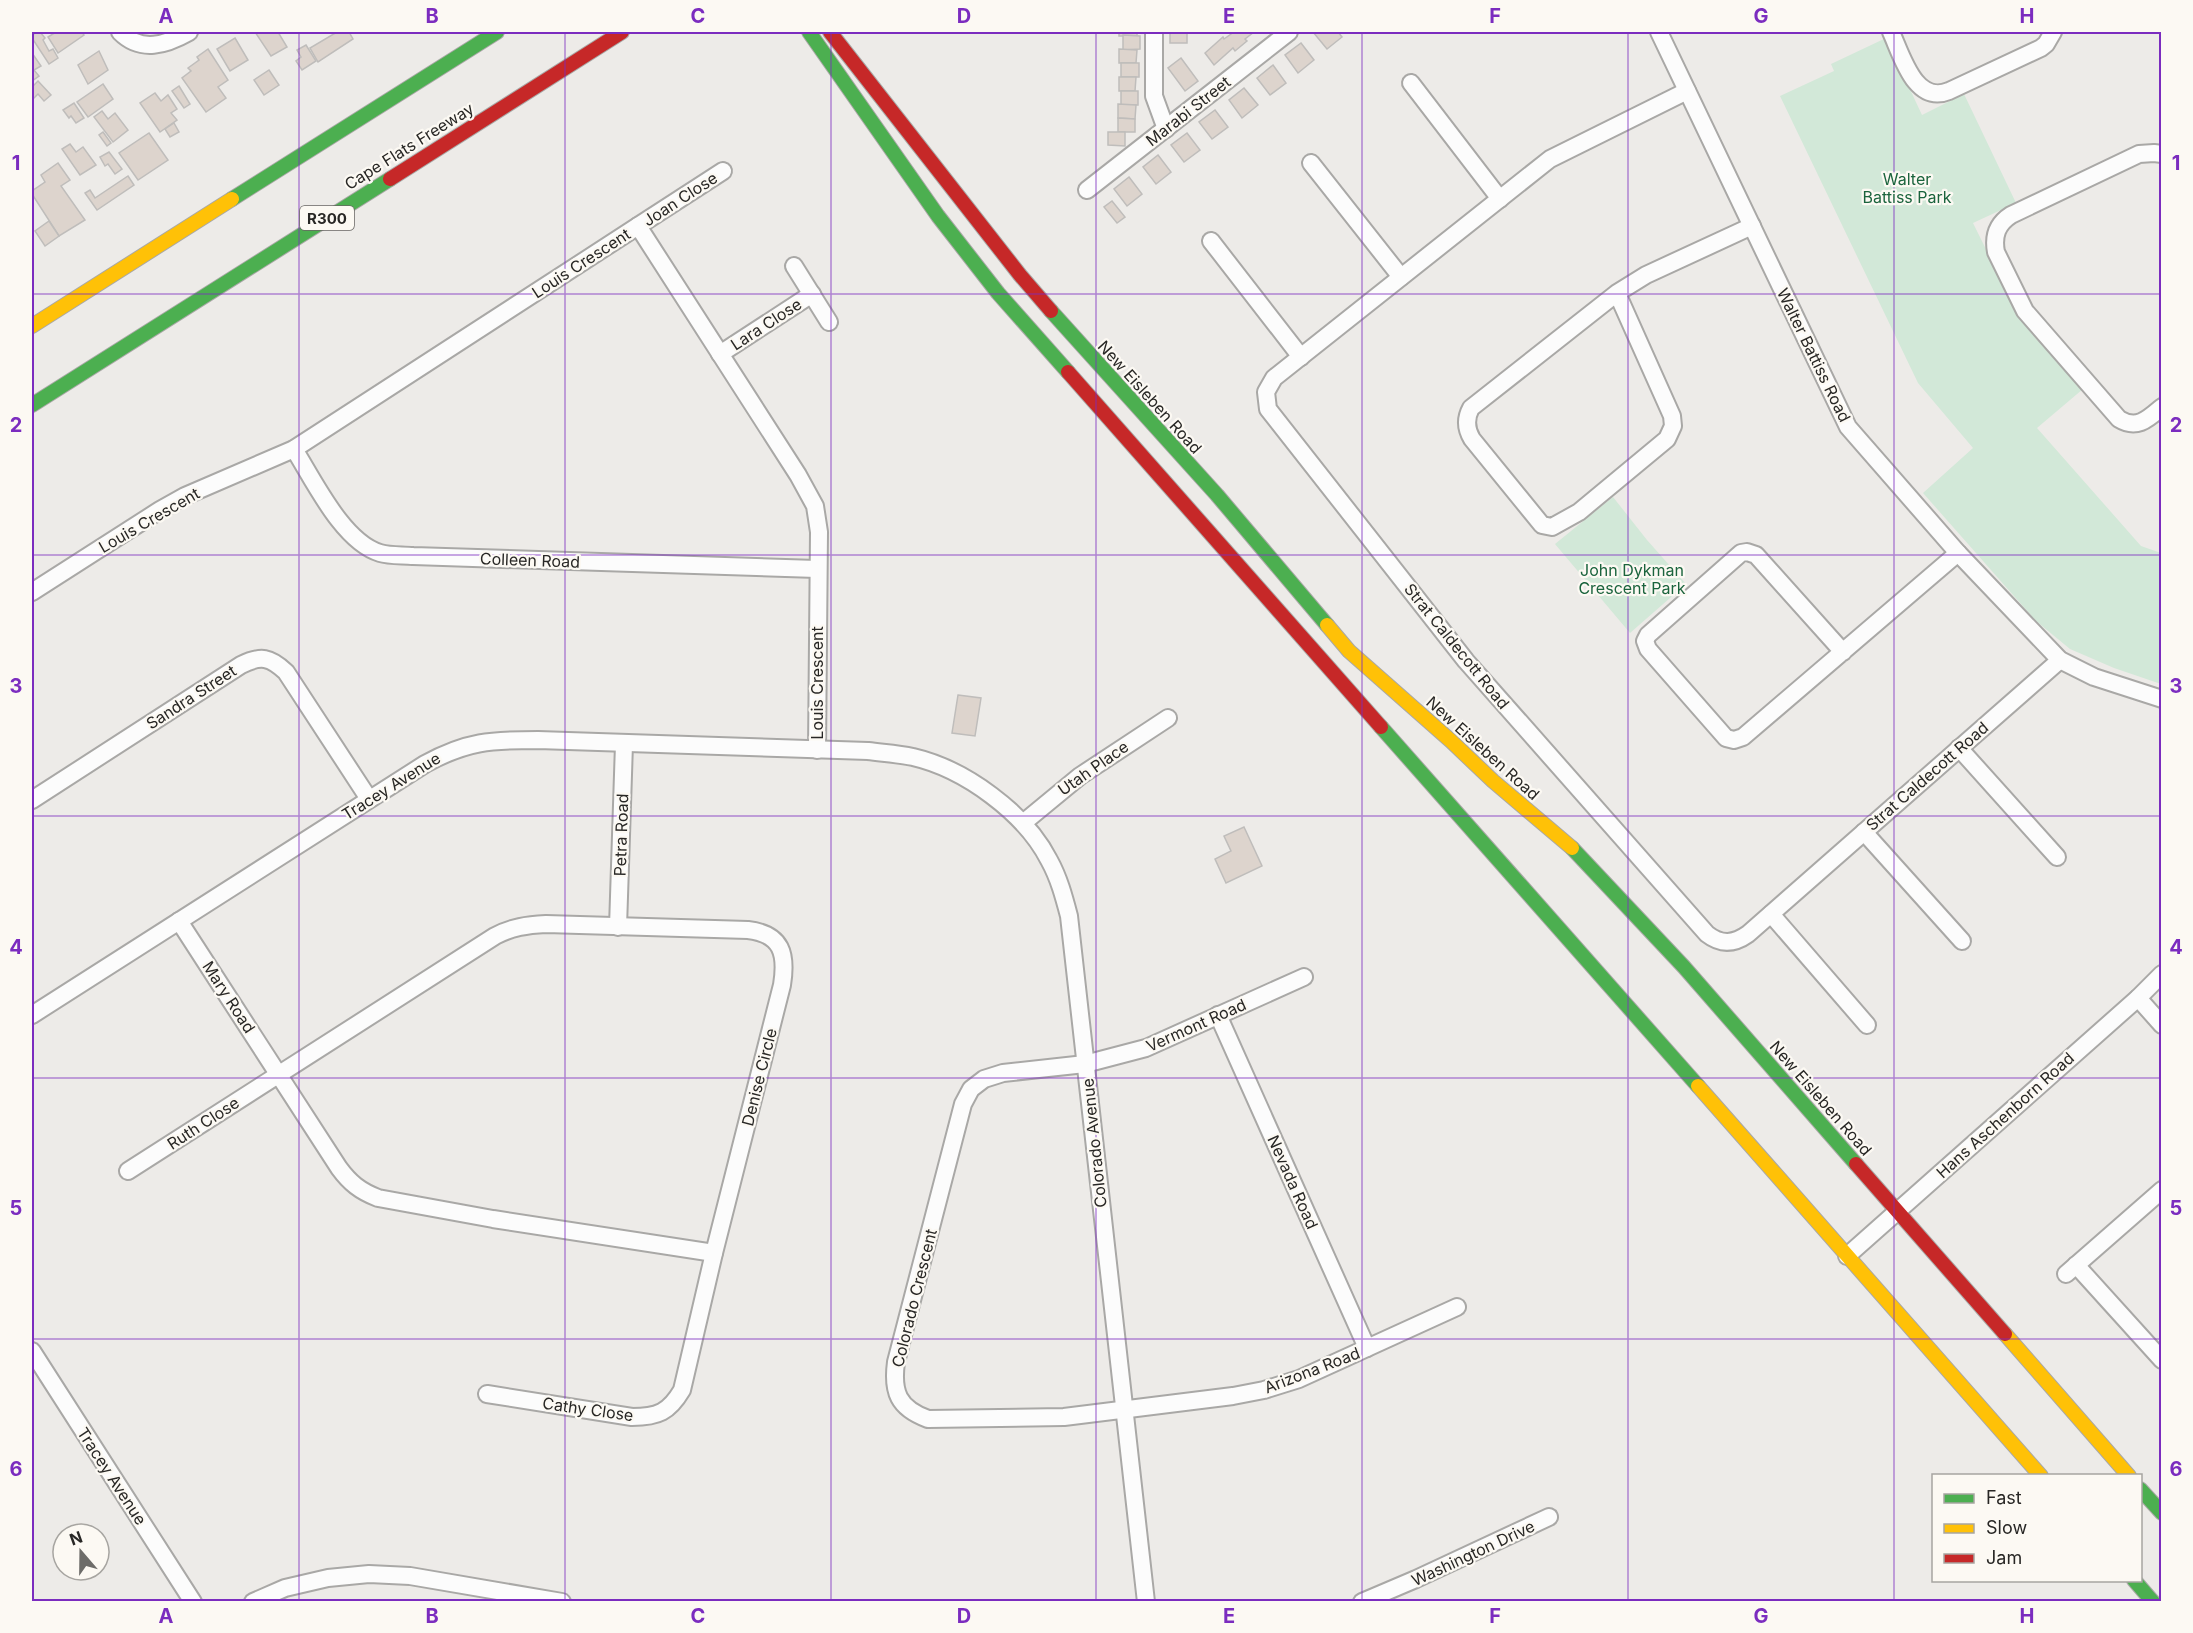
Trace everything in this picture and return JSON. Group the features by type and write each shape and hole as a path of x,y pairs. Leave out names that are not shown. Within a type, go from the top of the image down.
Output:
{"main road":[{"path":"32,326 497,32"},
{"name":"Cape Flats Freeway","path":"32,405 622,32"},
{"path":"809,32 938,216 998,293 2039,1474"},
{"name":"New Eisleben Road","path":"830,32 1020,275 1088,354 1217,495 1349,651 1493,781 1572,848 1684,967 2127,1474"},
{"path":"2142,1491 2162,1513"},
{"path":"2135,1582 2153,1602"}],"street":[{"path":"120,32 131,41 144,46 159,45 189,32"},
{"path":"1154,32 1154,96 1166,129"},
{"name":"Marabi Street","path":"1087,190 1289,32"},
{"name":"Walter Battiss Road","path":"1659,32 1848,427 1958,552 2060,660 2094,677 2162,699"},
{"path":"1891,32 1918,86 1935,95 1949,91 2041,48 2053,32"},
{"path":"1411,83 1500,198"},
{"name":"Strat Caldecott Road","path":"1687,91 1558,153 1269,384 1266,392 1268,409 1466,661 1707,934 1719,942 1735,942 1748,934 2060,660"},
{"path":"2162,154 2139,154 2011,215 2000,224 1995,243 1996,252 2025,311 2119,419 2132,424 2140,423 2162,407"},
{"path":"1311,163 1401,277"},
{"name":"Joan Close","path":"638,226 723,171"},
{"name":"Louis Crescent","path":"32,592 185,496 294,449 638,226 798,475 815,506 819,532 817,750"},
{"path":"1617,293 1672,416 1673,426 1667,439 1579,512 1559,524 1547,527 1542,525 1472,439 1467,427 1468,414 1475,403 1617,293 1646,274 1752,226"},
{"path":"1211,241 1301,357"},
{"name":"Lara Close","path":"794,266 830,322"},
{"name":"Lara Close","path":"720,354 812,294"},
{"name":"Colleen Road","path":"294,449 345,527 357,541 380,553 412,556 818,569"},
{"path":"1843,652 1756,555 1747,552 1741,553 1666,617 1645,641 1648,649 1726,738 1734,740 1743,737 1843,652 1958,552"},
{"name":"Sandra Street","path":"32,800 241,665 251,659 263,658 276,662 286,672 369,799"},
{"name":"Utah Place","path":"1023,823 1080,776 1168,718"},
{"name":"Tracey Avenue","path":"32,1016 369,799 449,751 470,744 496,740 868,751 914,757"},
{"name":"Petra Road","path":"618,927 624,744"},
{"path":"1959,748 2057,856"},
{"name":"Colorado Avenue","path":"914,757 940,766 994,797 1023,823 1048,858 1061,885 1069,916 1146,1602"},
{"path":"1864,832 1962,941"},
{"path":"1771,914 1867,1025"},
{"name":"Mary Road","path":"179,921 278,1074"},
{"name":"Denise Circle","path":"278,1074 508,929 546,924 763,932 779,945 784,957 785,970 714,1254"},
{"name":"Hans Aschenborn Road","path":"1847,1256 2138,998 2162,974"},
{"name":"Vermont Road","path":"1085,1064 1146,1048 1304,977"},
{"path":"2138,998 2162,1024"},
{"name":"Nevada Road","path":"1218,1016 1368,1348"},
{"name":"Colorado Crescent","path":"1085,1064 1002,1073 984,1079 971,1089 963,1104 896,1362 894,1380 896,1393 904,1406 914,1414 928,1419 1064,1417 1123,1408"},
{"path":"278,1074 347,1180 360,1191 378,1198 493,1219 714,1254"},
{"name":"Ruth Close","path":"128,1171 278,1074"},
{"path":"2162,1190 2071,1269 2162,1360"},
{"name":"Cathy Close","path":"487,1394 609,1414 648,1417 663,1412 675,1402 682,1390 714,1254"},
{"name":"Arizona Road","path":"1123,1408 1233,1396 1264,1390 1299,1379 1457,1307"},
{"name":"Tracey Avenue","path":"32,1351 193,1602"},
{"name":"Washington Drive","path":"1362,1602 1416,1580 1549,1517"},
{"path":"253,1602 285,1588 328,1578 369,1574 410,1576 562,1602"}],"green space":[{"name":"Walter Battiss Park","path":"1886,38 1922,115 1964,94 2016,203 1973,223 2018,314 2083,389 2037,428 2141,546 2161,553 2161,684 2114,668 2070,649 2036,621 1923,493 1973,448 1918,383 1780,96 1834,71 1831,64"},
{"name":"John Dykman Crescent Park","path":"1613,497 1686,584 1630,633 1555,544"}],"building":[{"path":"37,32 45,38 43,40 49,51 53,49 58,58 49,64 32,38 32,35"},
{"path":"56,32 82,32 84,35 58,53 48,37"},
{"path":"255,32 278,32 287,47 271,56"},
{"path":"337,32 349,32 353,39 318,62 310,48"},
{"path":"1119,32 1137,32 1137,36 1119,36"},
{"path":"1170,32 1187,32 1187,43 1170,43"},
{"path":"1234,32 1254,32 1235,51 1233,48 1214,65 1205,53 1223,37 1224,39"},
{"path":"1313,32 1338,32 1342,37 1327,49"},
{"path":"1123,35 1140,36 1140,49 1123,50"},
{"path":"235,38 248,60 230,71 217,49"},
{"path":"1301,43 1314,60 1298,73 1285,55"},
{"path":"306,45 316,61 302,70 296,61 301,57 297,50"},
{"path":"208,49 228,80 218,87 226,98 206,112 182,78 191,71 188,68 199,60 197,57"},
{"path":"1119,49 1137,50 1136,63 1119,63"},
{"path":"99,51 108,70 88,84 78,65"},
{"path":"32,53 41,66 34,70 39,76 32,81"},
{"path":"1181,58 1198,81 1185,91 1168,68"},
{"path":"1121,63 1139,63 1139,77 1121,77"},
{"path":"1273,65 1286,83 1270,95 1257,78"},
{"path":"269,70 279,85 264,95 254,80"},
{"path":"1119,77 1136,77 1135,91 1119,91"},
{"path":"38,81 51,95 44,101 38,94 32,100 32,87"},
{"path":"103,84 113,99 88,117 77,102"},
{"path":"179,86 190,104 184,108 172,91"},
{"path":"1244,88 1258,105 1242,118 1229,100"},
{"path":"1121,91 1138,91 1138,105 1121,105"},
{"path":"155,93 161,101 168,95 177,109 171,113 177,120 160,132 140,103"},
{"path":"74,103 84,118 76,123 63,110"},
{"path":"1118,104 1136,105 1135,119 1118,118"},
{"path":"1215,110 1228,127 1212,139 1199,122"},
{"path":"102,111 108,119 115,113 128,130 113,142 94,117"},
{"path":"1118,118 1135,119 1135,132 1118,132"},
{"path":"174,123 179,132 170,137 165,129"},
{"path":"103,132 111,143 107,146 99,135"},
{"path":"1108,132 1125,132 1125,146 1108,145"},
{"path":"149,133 168,160 138,180 119,153"},
{"path":"1187,133 1200,150 1184,162 1171,145"},
{"path":"70,144 76,152 83,147 96,165 80,175 62,149"},
{"path":"109,152 122,169 115,174 108,164 105,166 100,157"},
{"path":"1158,155 1171,172 1156,184 1143,167"},
{"path":"58,163 70,180 61,186 85,220 59,236 32,194 32,191 45,182 41,175"},
{"path":"128,176 134,185 97,210 85,193 90,190 95,198"},
{"path":"1129,177 1142,194 1127,206 1114,189"},
{"path":"1112,201 1125,217 1117,223 1104,207"},
{"path":"49,221 59,236 45,246 35,231"},
{"path":"958,695 981,698 975,736 952,733"},
{"path":"1244,827 1262,866 1226,883 1215,859 1231,851 1224,836"}],"traffic: fast":[{"path":"232,199 497,32"},
{"path":"809,32 938,216 998,293 1068,372"},
{"path":"32,405 390,179"},
{"path":"1051,311 1217,495 1327,625"},
{"path":"1381,727 1698,1086"},
{"path":"1572,848 1684,967 1856,1164"},
{"path":"2142,1491 2162,1513"},
{"path":"2136,1582 2153,1602"}],"traffic: slow":[{"path":"32,326 232,199"},
{"path":"1327,625 1349,651 1493,781 1572,848"},
{"path":"1698,1086 2039,1474"},
{"path":"2005,1334 2127,1474"}],"traffic: jam":[{"path":"390,179 622,32"},
{"path":"830,32 1020,275 1051,311"},
{"path":"1068,372 1381,727"},
{"path":"1856,1164 2005,1334"}]}
